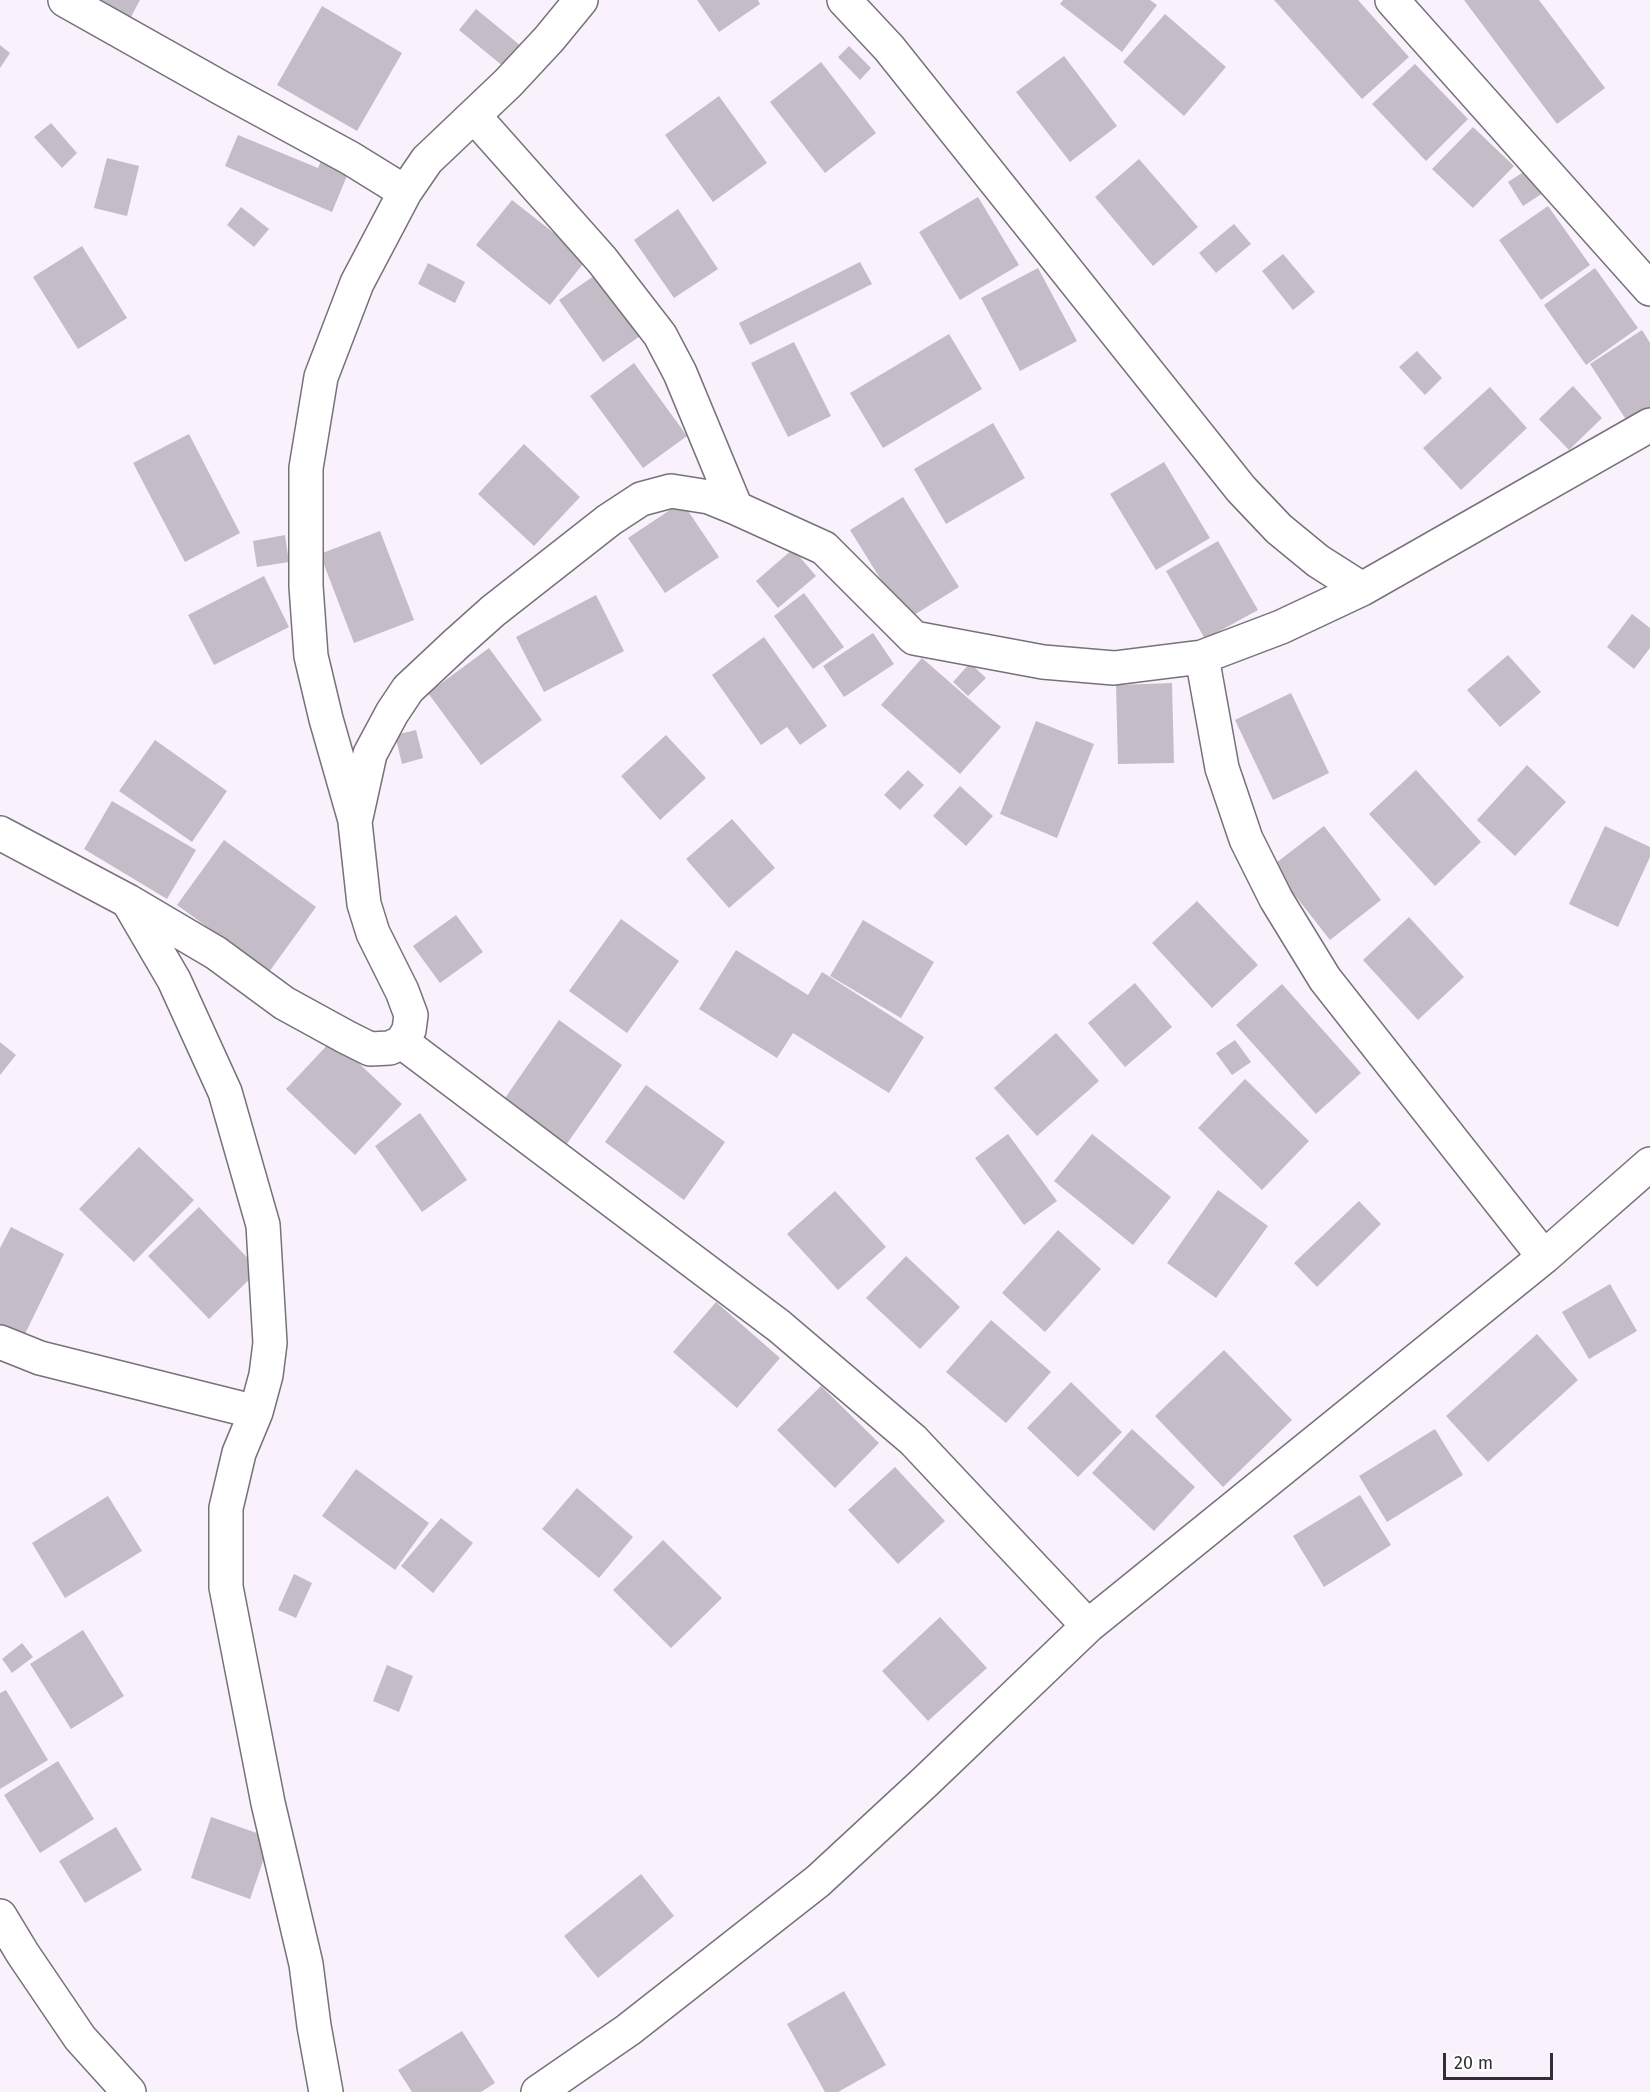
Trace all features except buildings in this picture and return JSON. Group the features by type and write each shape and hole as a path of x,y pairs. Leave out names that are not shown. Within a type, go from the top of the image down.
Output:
{"street":[{"path":"65,0 350,158 405,192"},
{"path":"0,833 128,901 216,953 284,1003 345,1037 370,1049 390,1048 402,1042 409,1030 411,1015 402,991 373,933 364,904 356,822 326,719 311,656 306,586 306,468 321,377 357,283 405,192 428,160 475,117 549,39 581,0"},
{"path":"844,0 889,48 1241,489 1279,529 1318,561 1362,589"},
{"path":"1392,0 1650,289"},
{"path":"475,117 603,260 660,335 680,373 736,507"},
{"path":"356,822 370,754 392,713 408,690 492,611 609,520 641,499 671,491 709,497 736,507 824,548 914,638 1043,662 1114,668 1202,657 1281,627 1362,589 1650,425"},
{"path":"1202,657 1222,768 1246,839 1276,899 1325,979 1544,1257"},
{"path":"128,901 174,980 225,1092 263,1225 270,1343 266,1375 256,1412 239,1453 226,1508 226,1587 268,1803 306,1964 326,2092"},
{"path":"402,1042 797,1341 913,1440 1088,1626"},
{"path":"538,2092 628,2030 818,1881 926,1782 1088,1626 1544,1257 1650,1164"},
{"path":"0,1342 40,1358 256,1412"},
{"path":"0,1916 80,2038 129,2092"}]}
